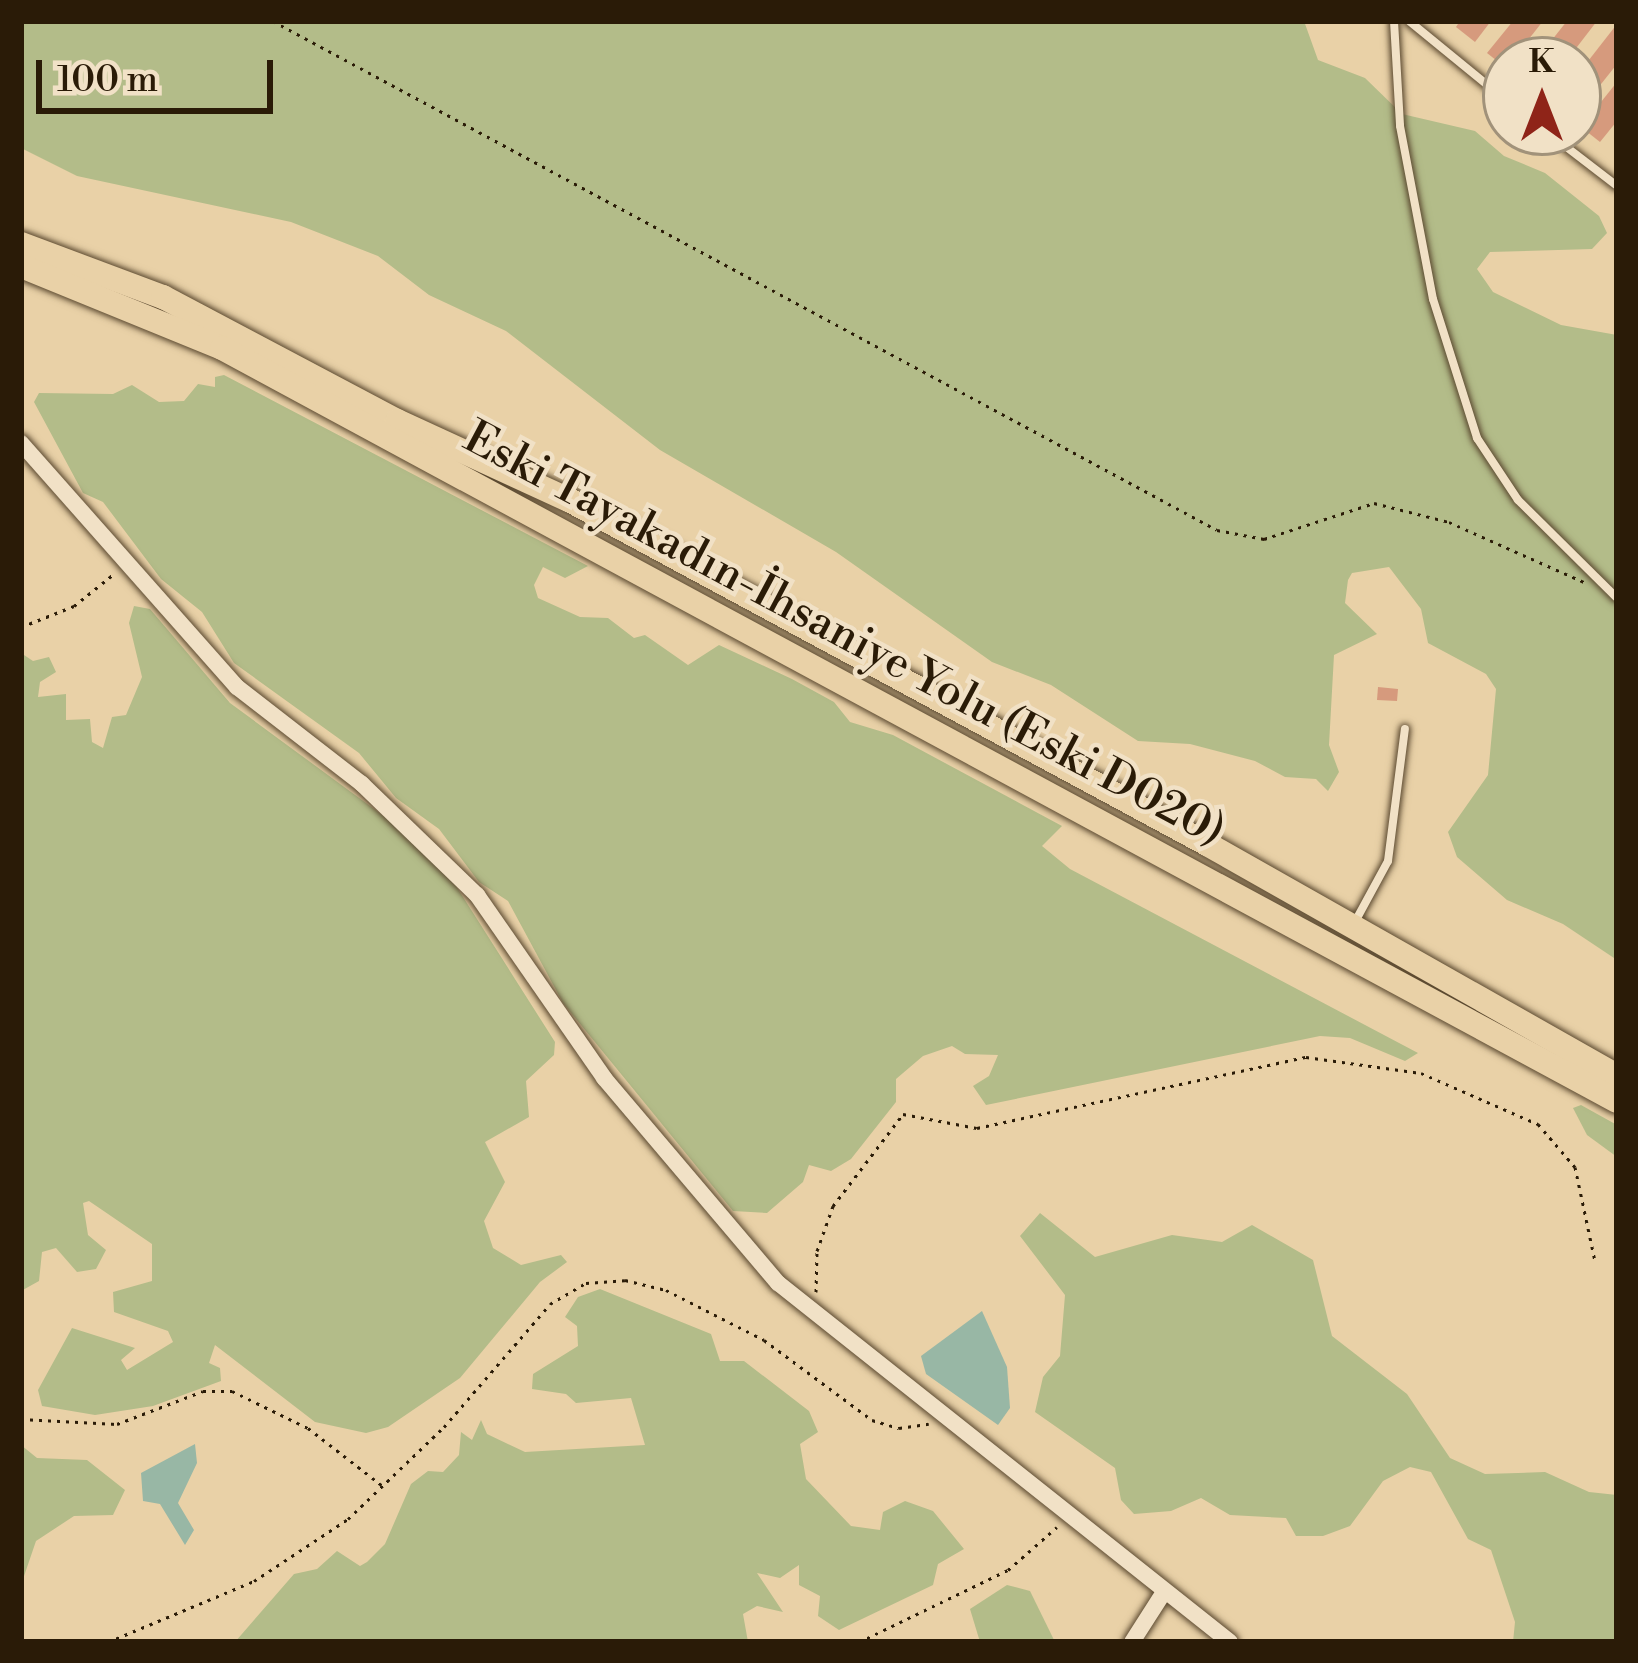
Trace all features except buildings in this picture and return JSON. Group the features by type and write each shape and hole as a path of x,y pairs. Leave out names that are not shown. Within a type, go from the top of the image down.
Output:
{"main road":[{"name":"Eski Tayakadın-İhsaniye Yolu (Eski D020)","path":"21,244 164,296 397,422 569,500 1352,926 1617,1076"},
{"name":"Eski Tayakadın-İhsaniye Yolu (Eski D020)","path":"21,266 222,348 1617,1101"}],"street":[{"path":"21,443 237,687 362,784 477,895 604,1078 803,1308 956,1420 1162,1594 1230,1642"},
{"path":"1132,1642 1162,1594"}],"lane":[{"path":"1394,21 1400,126 1433,298 1478,438 1518,500 1617,598"},
{"path":"1409,21 1482,80"},
{"path":"1578,156 1617,186"},
{"path":"1352,926 1388,861 1405,729"}],"path":[{"path":"273,21 1217,530 1264,539 1373,503 1449,522 1525,562 1607,590"},
{"path":"21,627 74,606 125,564"},
{"path":"803,1308 817,1290 817,1251 833,1206 903,1114 977,1128 1306,1057 1421,1073 1538,1124 1575,1167 1595,1261"},
{"path":"107,1642 254,1580 385,1486 550,1304 605,1279 646,1283 764,1340 886,1426 956,1420"},
{"path":"21,1419 117,1424 203,1391 232,1390 308,1428 385,1486"},
{"path":"859,1642 1008,1570 1037,1552 1066,1514"}],"green space":[{"path":"21,21 1304,21 1318,60 1365,78 1402,114 1475,131 1482,137 1482,156 1504,156 1545,173 1599,216 1607,233 1592,249 1490,252 1477,269 1493,292 1561,325 1617,335 1617,960 1563,924 1507,900 1457,857 1448,832 1488,775 1496,689 1486,674 1428,643 1421,609 1389,567 1352,573 1348,580 1345,603 1377,634 1334,655 1329,745 1339,772 1328,791 1316,779 1285,777 1255,761 1190,744 1138,741 1051,685 992,662 836,552 660,450 506,331 429,295 378,256 291,222 77,176 21,148"},
{"path":"224,375 588,566 565,578 543,567 534,585 538,598 580,617 608,618 634,638 645,635 688,665 719,645 792,679 834,702 850,722 893,735 1062,826 1042,846 1070,869 1418,1053 1405,1061 1350,1038 1320,1036 986,1105 973,1086 989,1076 998,1055 965,1054 952,1046 923,1056 896,1079 896,1102 851,1159 831,1171 809,1165 803,1182 767,1213 733,1211 563,1003 508,901 479,882 439,829 396,798 359,753 234,663 202,612 161,579 103,502 83,493 34,402 39,393 113,394 132,385 159,402 184,401 198,384 215,387 215,377"},
{"path":"134,606 150,609 230,703 385,817 456,886 555,1042 554,1055 526,1081 529,1117 485,1142 505,1182 484,1221 493,1248 521,1265 561,1255 567,1262 540,1282 460,1378 388,1427 366,1433 315,1422 215,1345 209,1363 220,1368 221,1381 153,1406 95,1415 42,1406 38,1390 72,1328 135,1348 121,1360 127,1370 173,1342 168,1331 114,1312 113,1292 152,1281 152,1244 89,1201 83,1203 88,1235 106,1250 96,1269 77,1272 56,1248 42,1252 39,1281 21,1291 21,653 33,661 49,657 56,672 40,682 38,697 66,694 66,720 90,719 92,742 103,748 112,717 126,715 142,677 129,623"},
{"path":"1581,1105 1617,1125 1617,1157 1587,1135 1573,1108"},
{"path":"1040,1213 1095,1257 1172,1235 1222,1242 1252,1225 1313,1260 1332,1336 1407,1394 1450,1458 1485,1474 1545,1472 1589,1492 1617,1495 1617,1642 1513,1642 1515,1622 1491,1550 1468,1539 1431,1472 1410,1467 1383,1481 1350,1526 1323,1536 1296,1536 1286,1518 1230,1515 1201,1498 1171,1511 1134,1514 1121,1500 1115,1468 1035,1412 1043,1377 1060,1356 1065,1295 1020,1236"},
{"path":"600,1289 711,1334 720,1361 744,1361 809,1411 818,1432 800,1444 806,1479 851,1526 880,1530 883,1512 905,1501 933,1511 964,1549 938,1564 933,1585 839,1630 818,1616 820,1596 799,1585 799,1565 780,1578 757,1573 783,1612 757,1606 743,1614 748,1642 235,1642 294,1574 317,1569 337,1551 360,1566 367,1562 385,1544 411,1484 428,1471 443,1472 459,1455 461,1432 472,1440 481,1420 487,1434 525,1452 645,1445 631,1398 576,1403 566,1394 532,1389 533,1374 578,1346 577,1326 565,1317 578,1297"},
{"path":"21,1445 37,1458 87,1460 125,1490 113,1515 74,1516 36,1541 21,1585"},
{"path":"1007,1585 1030,1591 1055,1642 980,1642 970,1609"}],"shaded area":[{"path":"982,1311 1007,1367 1010,1408 998,1425 926,1374 921,1356"},
{"path":"195,1444 197,1463 178,1503 194,1530 185,1545 160,1504 143,1501 141,1473"}]}
